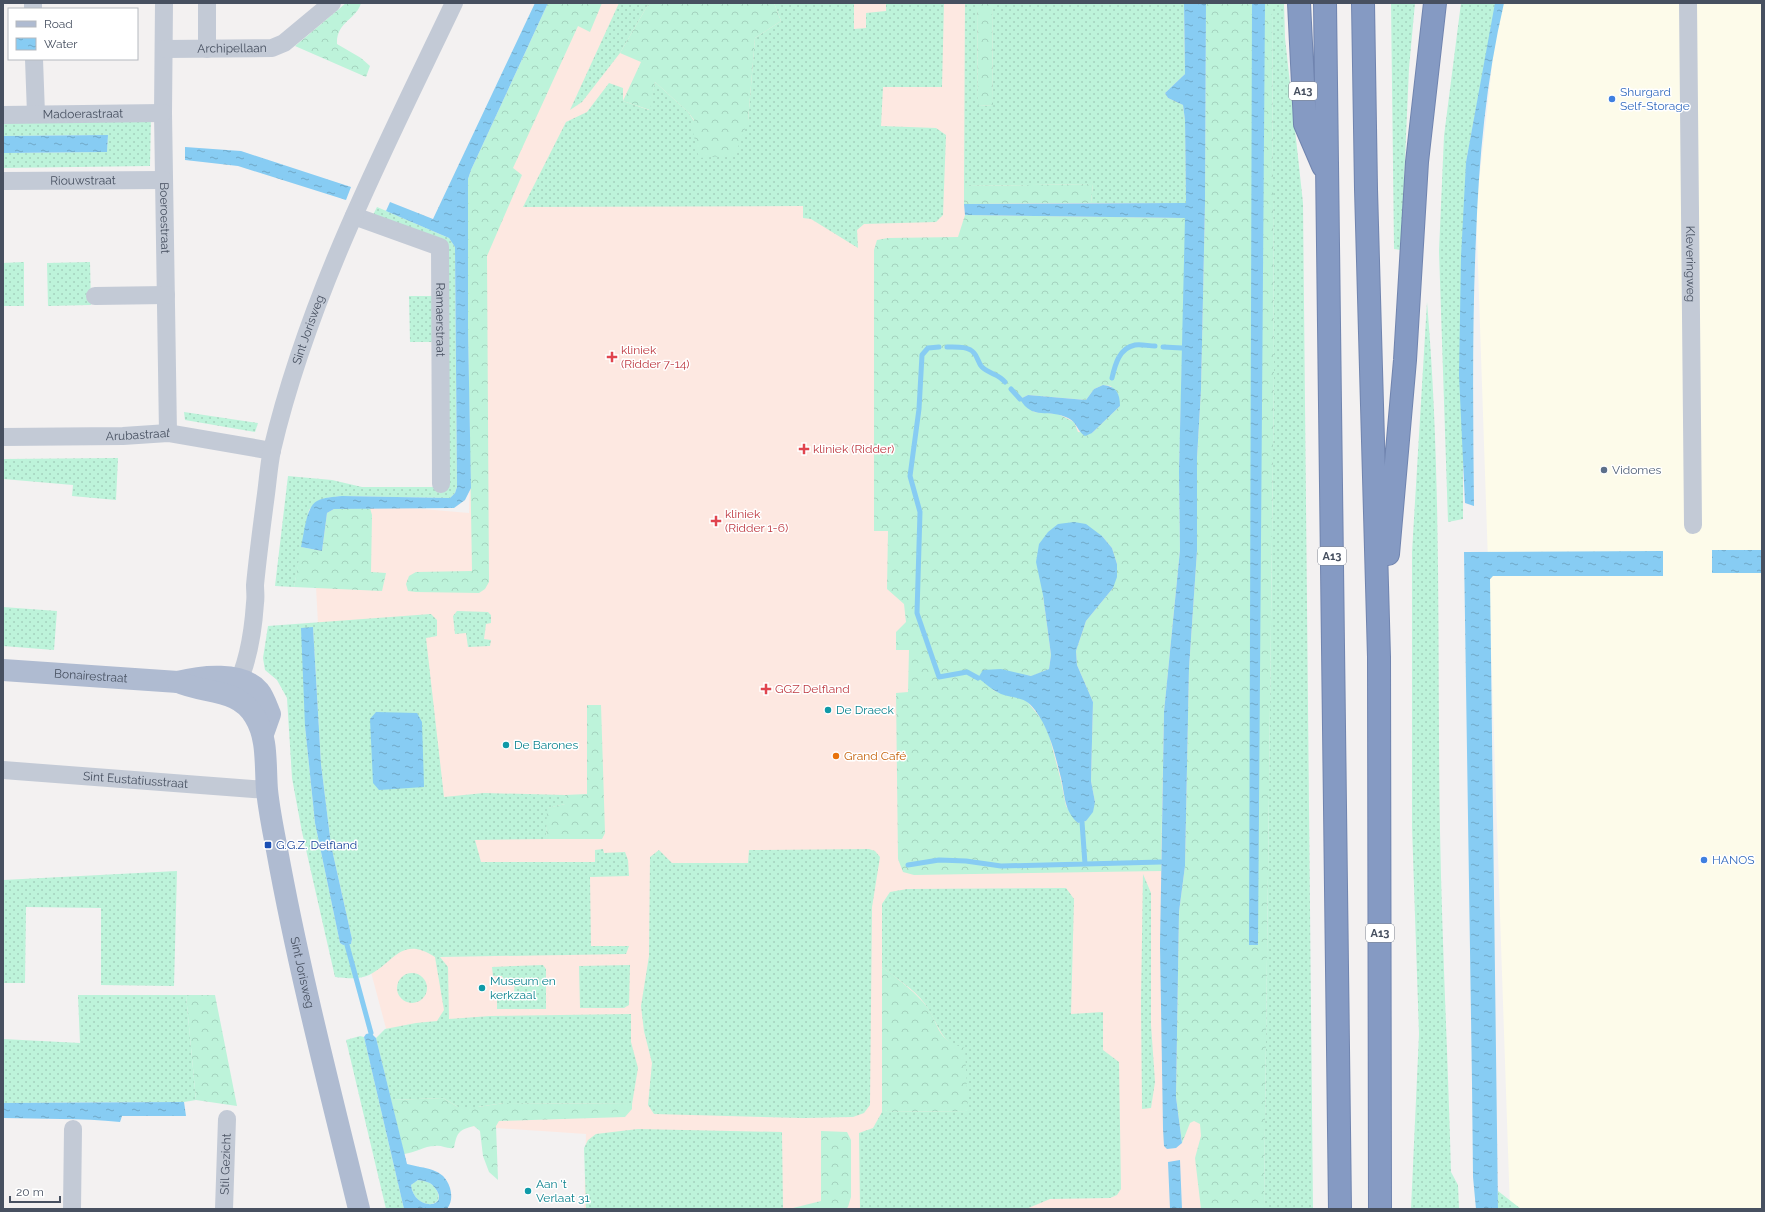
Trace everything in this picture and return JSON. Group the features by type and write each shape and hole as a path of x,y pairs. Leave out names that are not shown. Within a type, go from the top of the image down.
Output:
{"highway":[{"name":"A13","path":"1299,3 1305,124 1327,174"},
{"name":"A13","path":"1325,3 1340,1209"},
{"name":"A13","path":"1363,3 1366,189 1379,657 1380,1209"},
{"name":"A13","path":"1379,657 1405,360 1417,162 1435,3"}],"main road":[{"name":"Bonairestraat","path":"3,670 178,682 200,677 236,687"},
{"name":"Sint Jorisweg","path":"236,687 259,691 270,714 263,732 267,790 288,910 359,1209"}],"street":[{"name":"Boeroestraat","path":"164,3 165,49 163,112 168,433"},
{"path":"207,3 207,49"},
{"name":"Archipellaan","path":"165,49 272,48 284,43 332,3"},
{"name":"Sint Jorisweg","path":"236,687 248,656 272,451 306,335 328,275 354,216 454,3"},
{"name":"Kleveringweg","path":"1688,3 1693,525"},
{"path":"34,60 36,114"},
{"name":"Madoerastraat","path":"3,115 163,112"},
{"name":"Riouwstraat","path":"3,181 164,180"},
{"name":"Ramaerstraat","path":"354,216 440,247 441,484"},
{"path":"94,296 166,295"},
{"name":"Arubastraat","path":"3,437 123,436 168,433 272,451"},
{"name":"Sint Eustatiusstraat","path":"3,770 267,790"},
{"name":"Stil Gezicht","path":"224,1209 227,1119"},
{"path":"72,1209 73,1129"}],"shaded area":[{"name":"GGZ Delfland","path":"550,3 1204,3 1214,1209 584,1209 586,1134 408,1122 408,1111 328,811 315,568 319,500 469,513 476,171"},
{"path":"1501,3 1762,3 1762,1209 1510,1209 1476,208 1497,22"}],"green space":[{"path":"346,3 361,3 359,8 340,31 337,44 361,58 370,66 366,77 295,46"},
{"path":"548,3 602,3 590,32 578,26 513,168 522,175 487,256 489,582 485,589 479,593 408,591 406,584 409,576 416,572 472,571 468,329 468,179"},
{"path":"619,3 649,3 620,53 582,102 570,110"},
{"path":"649,3 774,3 781,21 755,38 748,121 735,155 699,158 692,128 694,120 688,112 655,82 650,110 623,101 641,62 620,53"},
{"path":"774,3 854,3 854,29 866,28 866,13 886,11 886,3 944,3 942,87 883,87 881,126 936,128 946,135 943,215 936,222 864,224 857,230 858,248 811,219 803,218 803,206 523,207 566,122 587,112 609,83 623,88 623,101 649,110 655,82 688,112 694,121 748,121 755,38 781,21"},
{"path":"965,3 977,3 978,105 993,106 992,3 1184,3 1185,74 1165,93 1168,98 1183,105 1185,120 1186,203 1091,203 1093,184 964,186"},
{"path":"977,3 992,3 993,106 978,105"},
{"path":"1206,3 1272,3 1274,371 1264,1209 1201,1209 1195,1158 1201,1136 1200,1124 1194,1121 1190,1123 1182,1143 1176,1097 1179,912 1185,866 1189,668 1197,551 1197,458 1201,390 1205,203"},
{"path":"1272,3 1284,3 1285,38 1303,203 1313,1209 1264,1209 1274,371"},
{"path":"1391,3 1415,3 1409,68 1401,250 1394,249"},
{"path":"1461,3 1496,3 1466,162 1463,335 1463,519 1448,522 1439,251 1444,136"},
{"path":"151,116 150,166 3,168 3,153 107,152 108,135 3,136 3,118"},
{"path":"1093,184 1091,203 964,204 964,186"},
{"path":"377,207 449,238 455,247 457,487 455,493 450,498 342,496 320,500 309,510 294,587 275,586 288,476 332,480 362,487 446,487 445,247 373,215"},
{"path":"965,215 1186,218 1179,472 1180,550 1164,712 1161,871 914,875 903,872 898,859 896,693 908,692 909,650 896,650 896,632 906,622 904,604 887,589 888,531 874,531 874,250 877,240 888,238 958,237","holes":["1103,385 1111,386 1120,406 1092,433 1078,432 1074,422 1058,414 1034,412 1020,399 1028,395 1086,400 1094,389","1102,536 1112,548 1117,564 1113,588 1086,621 1076,651 1077,665 1093,702 1091,781 1095,802 1086,821 1078,823 1066,806 1049,735 1042,720 1026,700 993,690 1022,675 1032,676 1049,669 1051,655 1043,595"]},
{"path":"24,262 24,306 3,306 3,263"},
{"path":"90,262 91,305 48,306 47,263"},
{"path":"409,296 432,296 433,342 410,342"},
{"path":"1427,302 1432,368 1437,500 1440,831 1451,1172 1458,1185 1459,1209 1411,1209 1419,1034 1412,827 1412,552"},
{"path":"184,412 258,423 255,432 185,420"},
{"path":"118,458 116,500 72,496 73,485 3,479 3,459"},
{"path":"370,508 372,515 371,572 386,573 382,591 294,587 301,547 322,551 327,513 334,509"},
{"path":"3,607 57,611 54,650 3,646"},
{"path":"457,611 488,612 491,615 491,623 486,624 484,639 491,640 490,646 468,647 466,633 455,634 453,616"},
{"path":"431,614 437,620 437,636 426,638 444,797 484,793 565,795 565,804 548,808 546,839 475,840 481,862 595,862 595,850 603,849 604,853 625,852 628,860 629,876 590,877 591,946 629,946 626,954 440,957 448,967 449,1019 490,1016 631,1014 631,1042 638,1068 632,1104 504,1103 478,1107 458,1107 443,1098 391,1100 376,1038 385,1029 416,1023 437,1021 444,1010 435,957 423,951 414,949 406,950 399,953 378,970 365,977 335,977 302,832 292,778 287,698 277,680 265,670 263,658 268,626","holes":["313,627 321,764 331,845 352,939 351,944 343,945 340,943 315,823 305,726 305,709"]},
{"path":"587,705 601,705 605,833 602,839 546,839 547,808 565,804 565,795 587,794"},
{"path":"869,849 875,851 880,857 872,907 870,1105 864,1113 853,1117 803,1118 654,1114 648,1105 652,1063 644,1031 641,1006 649,956 650,857 659,850 672,863 748,863 749,850"},
{"path":"177,871 174,986 101,985 101,908 26,907 25,983 3,983 3,880"},
{"path":"1143,874 1151,893 1151,1025 1155,1082 1151,1108 1142,1109 1141,1001"},
{"path":"1066,888 1074,899 1071,1014 1103,1012 1103,1050 1119,1062 1121,1189 1117,1195 1110,1198 1050,1199 1026,1209 860,1209 859,1133 873,1128 882,1112 968,1111 952,1045 937,1026 921,999 911,989 882,967 882,904 890,892 907,889"},
{"path":"543,965 546,969 546,1009 497,1009 497,1000 502,1000 503,996 514,992 515,983 508,982 503,979 502,976 493,976 492,967"},
{"path":"630,965 629,1005 624,1008 580,1008 579,966"},
{"path":"882,967 904,984 923,1002 929,1009 942,1035 947,1040 955,1045 965,1048 968,1111 882,1112"},
{"path":"412,973 418,974 426,982 426,994 418,1002 412,1003 406,1002 398,994 397,988 398,982 406,974"},
{"path":"78,995 186,995 196,1100 184,1102 3,1103 3,1039 80,1043"},
{"path":"186,995 215,995 237,1106 196,1100"},
{"path":"360,1036 364,1037 404,1209 386,1209 346,1040"},
{"path":"443,1098 458,1107 478,1107 504,1103 632,1104 632,1109 625,1117 499,1121 496,1126 498,1180 489,1172 483,1156 480,1131 474,1126 459,1133 454,1148 431,1146 404,1154 391,1100"},
{"path":"638,1129 782,1132 783,1209 586,1209 584,1148 588,1140 596,1134"},
{"path":"821,1131 847,1132 851,1140 851,1197 848,1207 846,1209 789,1209 821,1201"},
{"path":"418,1180 430,1183 435,1188 438,1195 438,1200 435,1203 424,1203 418,1200 411,1185"},
{"path":"1498,1191 1521,1209 1498,1209"}],"water":[{"path":"535,3 548,3 468,179 468,329 471,488 465,500 454,508 334,509 327,513 322,551 301,547 304,528 310,509 317,501 329,497 342,496 450,498 455,493 457,487 455,247 449,238 386,211 390,202 433,219"},
{"path":"1184,3 1206,3 1205,203 1201,390 1197,458 1197,551 1189,668 1185,866 1179,912 1176,1097 1182,1143 1176,1148 1167,1149 1164,1146 1163,1129 1160,945 1164,712 1180,550 1179,472 1185,218 965,215 964,204 1186,203 1185,120 1183,105 1168,98 1165,93 1185,74"},
{"path":"1252,3 1265,3 1258,945 1249,945"},
{"path":"1495,3 1504,3 1492,61 1484,119 1476,237 1473,337 1474,506 1465,503 1459,375 1461,257 1466,162"},
{"path":"108,135 107,152 3,153 3,136"},
{"path":"185,147 241,151 351,187 346,200 238,166 185,160"},
{"path":"1103,385 1111,387 1116,391 1119,397 1120,406 1092,433 1085,436 1068,418 1061,415 1035,412 1025,406 1020,399 1028,395 1086,400 1094,389"},
{"path":"1074,522 1086,524 1102,536 1112,548 1117,564 1117,577 1113,588 1086,621 1076,651 1077,665 1093,702 1091,781 1095,802 1093,812 1086,821 1078,823 1073,818 1068,808 1064,797 1057,760 1045,726 1035,710 1024,700 1001,694 978,678 983,670 1001,669 1031,676 1049,669 1051,655 1043,595 1036,562 1039,544 1048,532 1058,524"},
{"path":"1712,550 1762,550 1762,573 1712,573"},
{"path":"1663,551 1663,576 1493,576 1490,579 1498,1209 1476,1209 1473,1177 1464,552"},
{"path":"313,627 321,764 331,845 352,939 351,944 343,945 340,943 315,823 305,726 301,628"},
{"path":"376,712 417,713 422,722 424,787 379,790 373,783 370,719"},
{"path":"371,1033 376,1038 407,1164 433,1170 443,1176 447,1181 451,1194 451,1201 447,1209 404,1209 364,1037 366,1034","holes":["418,1180 430,1183 435,1188 439,1195 438,1200 435,1203 424,1203 418,1200 411,1185"]},
{"path":"184,1102 186,1116 122,1116 120,1122 76,1119 3,1118 3,1103"},
{"path":"1180,1160 1182,1209 1170,1209 1168,1162"}],"waterway":[{"path":"1112,378 1121,353 1125,350 1135,345 1155,346"},
{"path":"939,347 928,348 922,355 919,409 910,476 920,512 917,613 939,677 967,672 978,678"},
{"path":"947,347 962,347 969,349 975,355 982,367 1000,377 1005,382"},
{"path":"1163,347 1182,348"},
{"path":"1011,389 1020,399"},
{"path":"1082,822 1085,864 1161,862"},
{"path":"908,865 939,860 966,861 1001,866 1085,864"},
{"path":"347,945 371,1033"}],"place":[{"name":"Shurgard Self-Storage","path":"1612,99"},
{"name":"kliniek (Ridder 7-14)","path":"612,357"},
{"name":"kliniek (Ridder)","path":"804,449"},
{"name":"Vidomes","path":"1604,470"},
{"name":"kliniek (Ridder 1-6)","path":"716,521"},
{"name":"GGZ Delfland","path":"766,689"},
{"name":"De Draeck","path":"828,710"},
{"name":"De Barones","path":"506,745"},
{"name":"Grand Café","path":"836,756"},
{"name":"G.G.Z. Delfland","path":"268,845"},
{"name":"HANOS","path":"1704,860"},
{"name":"Museum en kerkzaal","path":"482,988"},
{"name":"Aan 't Verlaat 31","path":"528,1191"}]}
